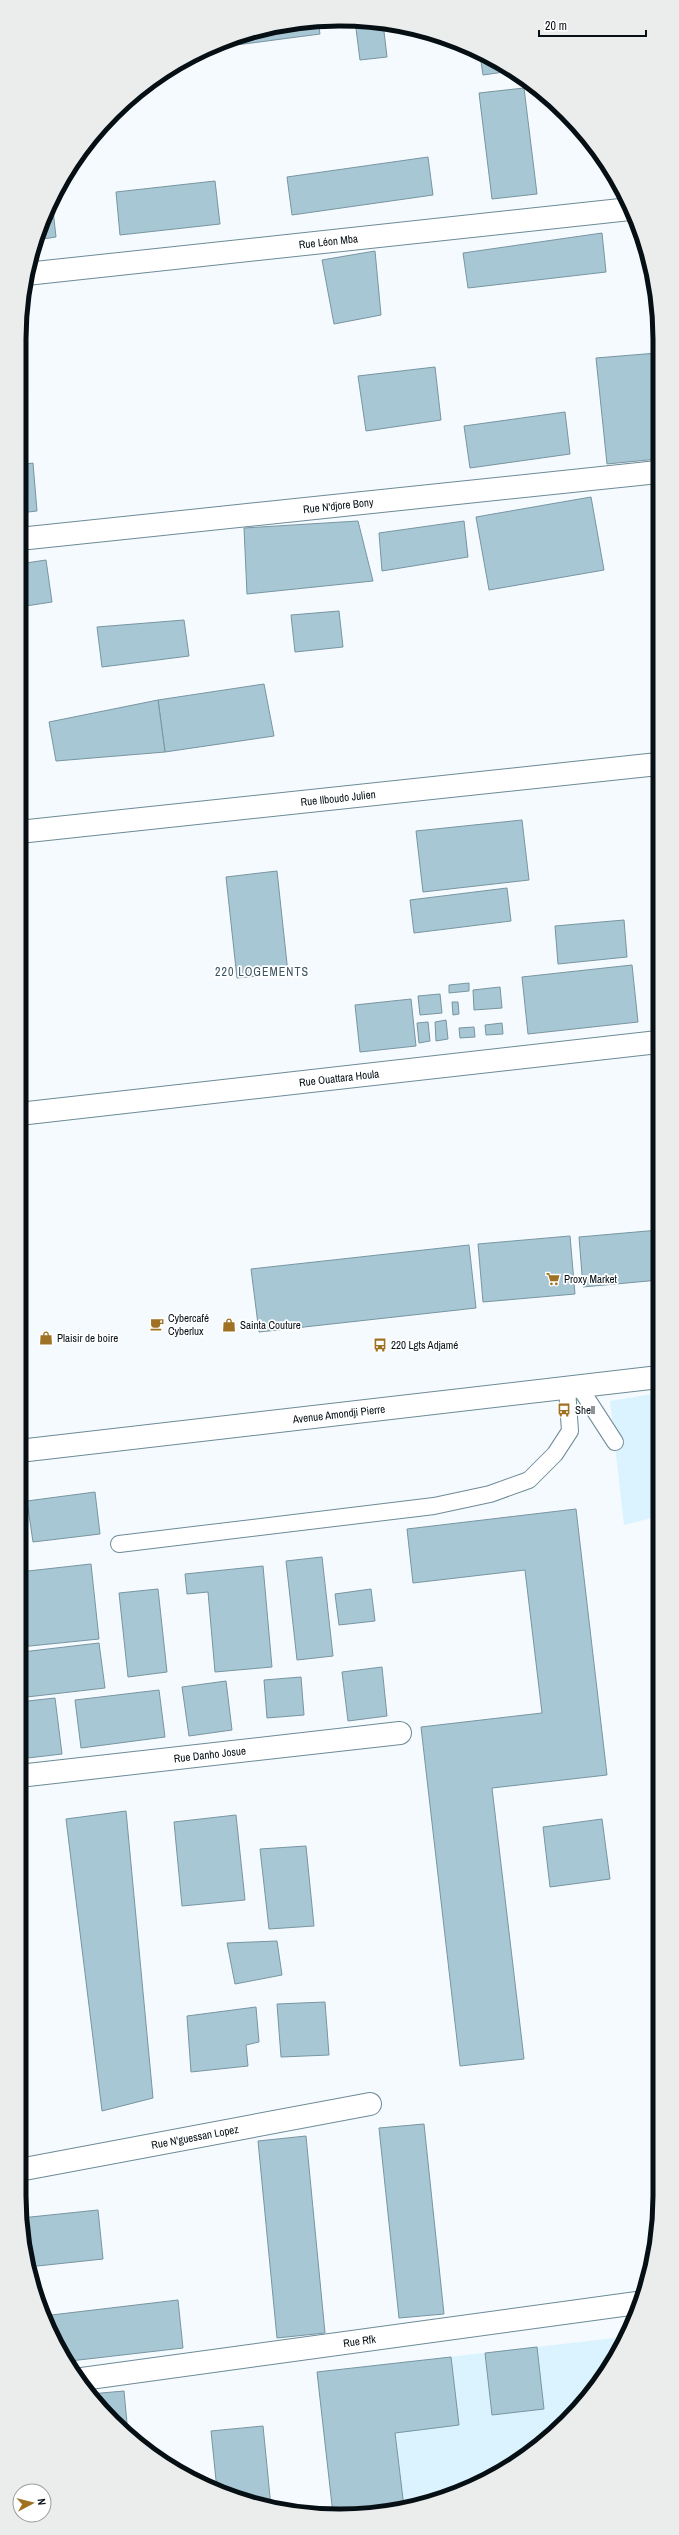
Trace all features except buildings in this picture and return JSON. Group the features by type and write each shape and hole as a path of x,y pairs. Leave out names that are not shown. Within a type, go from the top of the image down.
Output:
{"street":[{"name":"Rue Léon Mba","path":"33,273 625,210"},
{"name":"Rue N'djore Bony","path":"26,538 653,473"},
{"name":"Rue Ilboudo Julien","path":"26,831 653,765"},
{"name":"Rue Ouattara Houla","path":"26,1113 653,1043"},
{"name":"Avenue Amondji Pierre","path":"26,1450 573,1389 653,1378"},
{"name":"Rue Danho Josue","path":"26,1775 400,1733"},
{"name":"Rue N'guessan Lopez","path":"26,2169 370,2104"},
{"name":"Rue Rfk","path":"86,2379 633,2304"}],"lane":[{"path":"573,1389 615,1442"},
{"path":"119,1544 434,1506 490,1494 529,1480 555,1454 570,1432 573,1389"}],"shaded area":[{"path":"653,1394 653,1518 624,1525 610,1401"},
{"path":"619,2338 600,2370 575,2402 546,2431 514,2456 478,2477 459,2485 421,2498 380,2506 332,2509 317,2372"}],"place":[{"name":"Proxy Market","path":"553,1279"},
{"name":"Cybercafé Cyberlux","path":"157,1324"},
{"name":"Sainta Couture","path":"229,1325"},
{"name":"Plaisir de boire","path":"46,1338"},
{"name":"220 Lgts Adjamé","path":"380,1345"},
{"name":"Shell","path":"564,1410"}],"district":[{"name":"220 LOGEMENTS","path":"262,972"}]}
